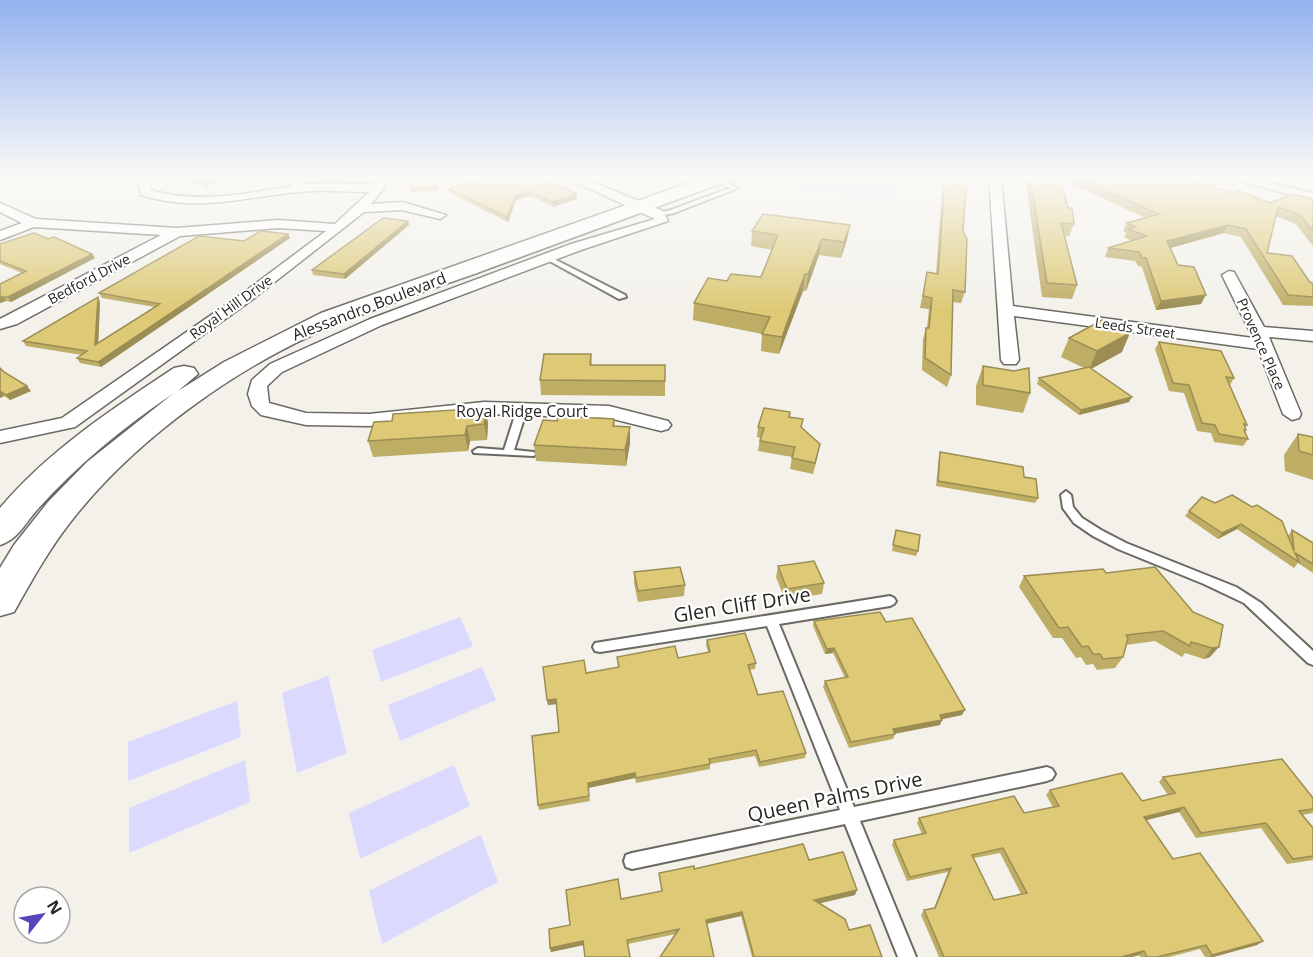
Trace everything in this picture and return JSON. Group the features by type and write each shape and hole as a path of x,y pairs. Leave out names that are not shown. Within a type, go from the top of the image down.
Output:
{"main road":[{"name":"Alessandro Boulevard","path":"0,532 39,489 104,428 227,349 301,313 595,222"},
{"name":"Alessandro Boulevard","path":"0,601 52,522 89,480 188,395 269,347 341,314 601,222"},
{"path":"52,522 73,480 106,444 109,433 104,428 156,406 240,355 269,347"}],"street":[{"path":"30,222 177,232 278,224 338,228"},
{"name":"Royal Hill Drive","path":"68,423 248,296 345,222"},
{"name":"Royal Ridge Court","path":"661,222 597,240 376,322 276,368 258,384 256,394 261,406 268,411 306,419 369,420 458,409 522,410 609,412 661,425"},
{"path":"999,222 1010,360"},
{"path":"0,236 33,223"},
{"name":"Bedford Drive","path":"0,324 10,321 177,232"},
{"name":"Provence Place","path":"1229,275 1262,338 1292,414"},
{"name":"Leeds Street","path":"1006,310 1262,338 1313,336"},
{"name":"Royal Hill Drive","path":"0,438 68,423 104,428"}],"lane":[{"path":"548,258 622,297"},
{"path":"508,453 522,410"},
{"path":"478,451 530,454"},
{"path":"1066,495 1068,510 1078,520 1105,537 1155,560 1217,583 1248,600 1313,659"},
{"name":"Glen Cliff Drive","path":"600,647 890,601"},
{"path":"771,620 907,957"},
{"name":"Queen Palms Drive","path":"632,861 1047,774"}],"shaded area":[{"path":"460,617 473,646 381,682 372,650"},
{"path":"482,667 496,700 400,741 388,705"},
{"path":"328,676 347,753 297,773 282,693"},
{"path":"237,701 241,737 128,781 128,742"},
{"path":"245,760 250,802 129,853 129,808"},
{"path":"454,765 470,806 360,859 349,813"},
{"path":"481,835 498,882 382,944 369,891"}],"building":[{"path":"378,222 407,222 344,274 312,270"},
{"path":"758,222 824,222 850,225 844,242 822,239 808,274 805,274 782,337 762,334 770,317 694,303 708,278 727,281 731,274 761,277 778,235 752,231"},
{"path":"942,222 964,222 963,231 967,239 965,292 953,290 951,375 925,358 926,328 929,328 932,298 923,296 927,272 938,274"},
{"path":"1037,222 1074,222 1074,224 1061,223 1077,285 1047,283"},
{"path":"1274,222 1267,253 1292,256 1313,284 1313,297 1288,295 1246,229 1228,225 1167,241 1178,265 1194,267 1206,295 1161,301 1146,258 1142,258 1139,252 1108,248 1147,236 1128,229 1135,227 1127,223"},
{"path":"1305,222 1313,222 1313,231"},
{"path":"261,231 288,234 98,362 77,358 87,351 23,341 98,297 95,345 160,304 99,293 199,236 244,241"},
{"path":"34,233 48,239 54,237 92,254 8,297 0,297 0,284 26,271 0,261 0,244"},
{"path":"1102,320 1130,333 1097,351 1069,338"},
{"path":"1159,342 1221,351 1234,378 1226,377 1247,425 1244,424 1246,430 1244,430 1248,439 1219,434 1215,425 1202,423 1189,385 1173,383"},
{"path":"544,354 591,354 590,365 665,365 665,381 540,380"},
{"path":"983,366 1014,371 1029,368 1030,393 983,385"},
{"path":"1089,367 1132,397 1081,410 1039,378"},
{"path":"0,368 27,386 6,395 0,391"},
{"path":"486,408 484,424 467,426 465,435 368,441 374,422 392,421 393,414"},
{"path":"764,408 790,412 789,417 803,419 801,427 820,444 815,463 792,458 795,447 760,441 764,428 758,427"},
{"path":"558,416 614,419 613,426 630,427 625,450 534,445 543,420 557,421"},
{"path":"1298,434 1313,437 1313,455 1299,451"},
{"path":"940,452 1023,467 1024,477 1036,479 1038,498 938,481"},
{"path":"1232,495 1252,507 1257,505 1282,521 1294,551 1292,530 1313,543 1313,564 1295,553 1299,562 1241,524 1222,533 1189,511 1202,497 1215,503"},
{"path":"896,530 920,535 918,551 893,545"},
{"path":"814,561 824,583 787,589 778,566"},
{"path":"680,567 685,585 638,591 634,572"},
{"path":"1155,567 1193,612 1223,625 1219,647 1212,648 1191,642 1190,646 1163,631 1126,635 1128,638 1123,657 1103,659 1100,654 1093,654 1088,646 1082,647 1068,627 1059,628 1024,576 1103,569 1106,573"},
{"path":"880,612 886,622 912,618 965,710 940,715 942,720 893,729 895,734 851,742 825,681 848,677 834,648 827,649 814,621"},
{"path":"745,633 756,663 748,665 758,695 783,691 806,753 760,762 756,750 709,759 710,764 636,778 635,773 588,783 589,796 538,805 532,736 559,732 556,699 547,700 543,667 584,660 586,673 619,667 617,657 675,646 678,658 710,652 707,640"},
{"path":"1282,759 1313,798 1313,809 1299,811 1313,828 1313,856 1293,859 1266,823 1201,833 1184,807 1144,817 1173,859 1200,853 1263,941 1212,955 1206,945 1157,957 1147,957 1144,951 1121,957 944,957 924,910 935,908 951,868 910,877 894,840 926,833 919,818 1014,796 1024,813 1059,806 1050,790 1122,773 1142,801 1175,793 1163,777","holes":["1003,848 1027,893 994,900 972,855"]},
{"path":"803,844 809,860 843,852 857,890 814,900 845,919 849,930 870,925 882,957 754,957 742,912 706,920 714,957 660,957 679,929 627,940 630,957 585,957 583,941 550,948 549,929 570,925 566,890 618,879 621,899 662,891 659,873 694,866 694,869"}]}
